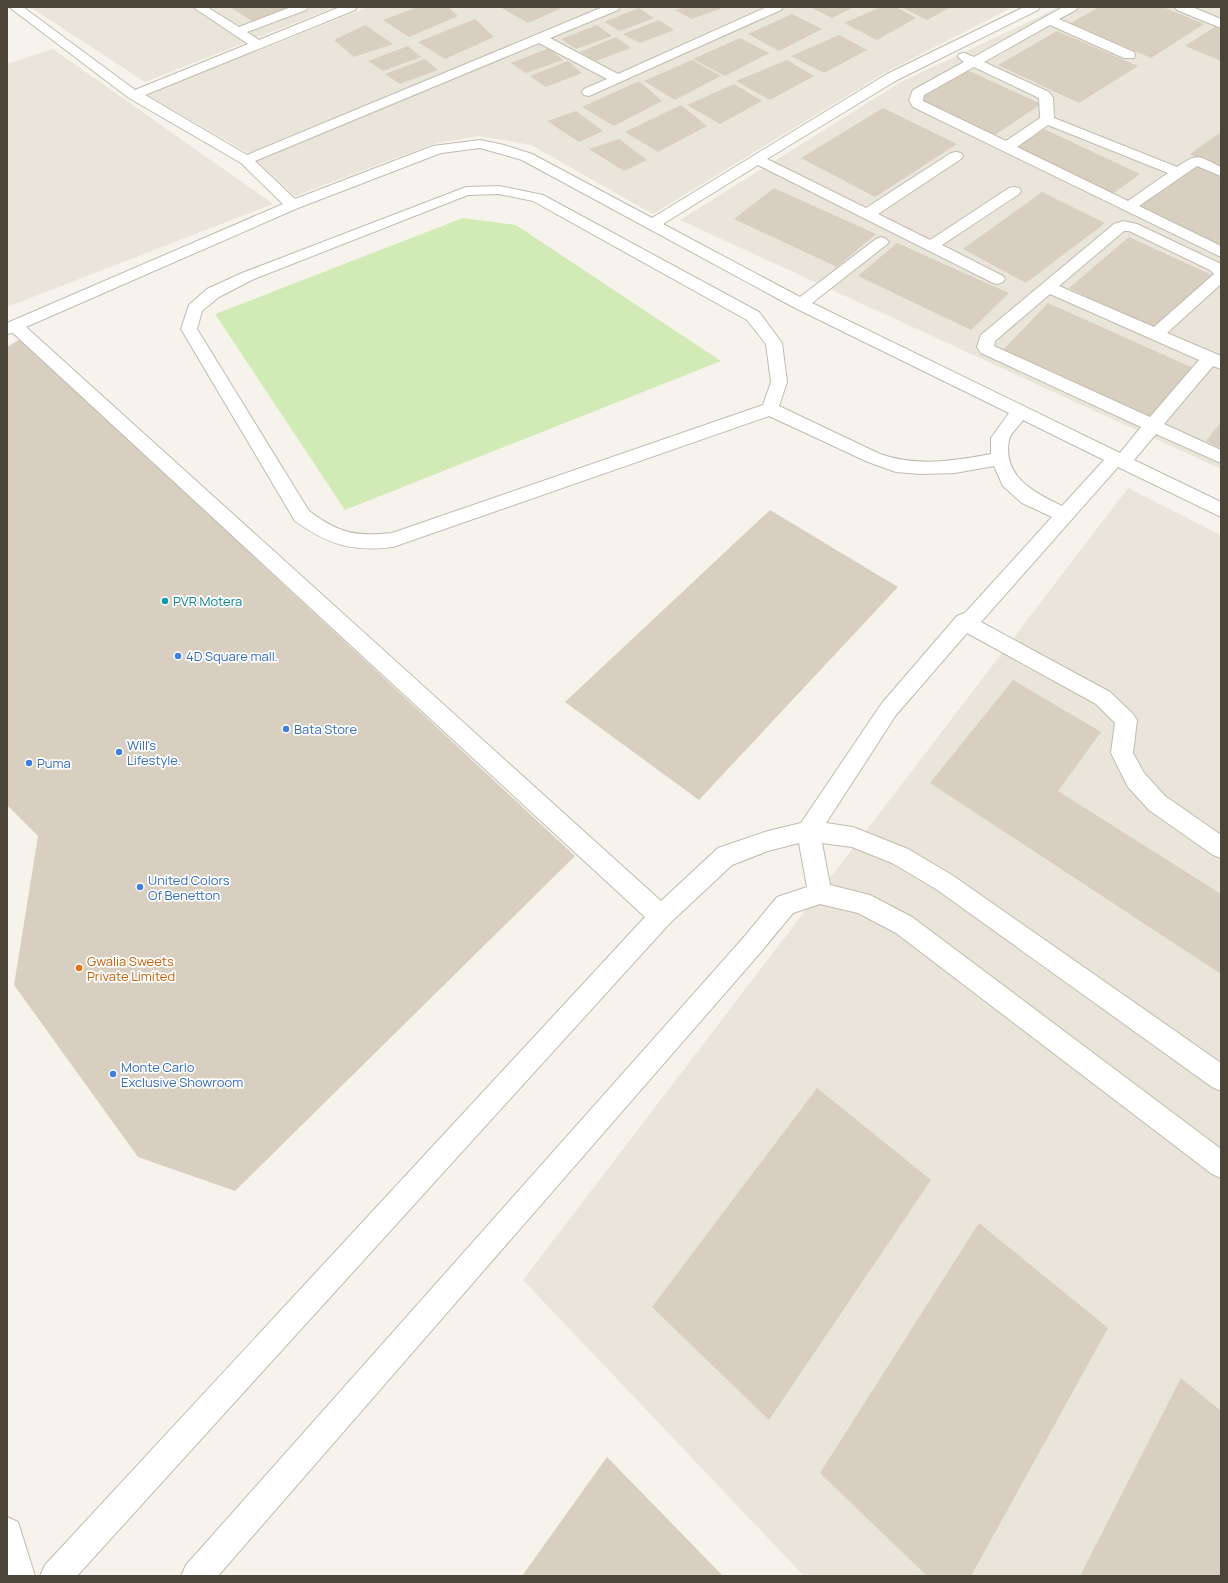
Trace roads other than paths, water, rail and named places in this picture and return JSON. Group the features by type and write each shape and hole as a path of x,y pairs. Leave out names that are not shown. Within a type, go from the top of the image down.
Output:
{"street":[{"path":"15,7 134,95 246,160 293,205"},
{"path":"199,7 258,45"},
{"path":"237,32 302,7"},
{"path":"134,95 352,7"},
{"path":"246,160 614,7"},
{"path":"589,92 776,7"},
{"path":"652,224 892,77 1034,7"},
{"path":"1072,7 918,93 916,100 918,104 1221,252"},
{"path":"1181,7 1219,20"},
{"path":"1050,20 1129,55"},
{"path":"540,38 617,79"},
{"path":"948,50 1044,95 1046,98 1047,120"},
{"path":"1007,147 1047,120"},
{"path":"1047,120 1177,172"},
{"path":"661,916 11,327 293,205 438,150 480,144 499,148 527,157 801,304 1118,461 1221,510"},
{"path":"867,214 956,156"},
{"path":"757,159 997,279"},
{"path":"1129,207 1196,160 1221,172"},
{"path":"770,409 779,382 774,343 753,316 538,198 499,190 466,191 248,276 213,293 194,309 189,329 302,516 315,526 335,536 362,542 393,540 770,409 874,458 896,466 920,468 955,467 1000,459"},
{"path":"931,246 1014,191"},
{"path":"1221,272 1215,267 1124,226 1115,229 987,339 985,347 1221,458"},
{"path":"801,304 881,242"},
{"path":"1156,334 1221,276"},
{"path":"820,894 808,831 890,709 964,622 972,618 1064,515 1216,360 1047,287"},
{"path":"1020,412 1000,438 1000,459 1009,482 1029,498 1064,515"},
{"path":"964,622 1103,698 1126,720 1122,753 1136,780 1157,803 1221,848"},
{"path":"56,1576 661,916 726,855 727,856 768,841 808,831 853,837 900,856 944,882 1221,1078"},
{"path":"197,1576 752,945 785,905 820,894 862,903 904,925 1221,1166"},
{"path":"7,1533 19,1576"}],"place":[{"name":"PVR Motera","path":"165,601"},
{"name":"4D Square mall.","path":"178,656"},
{"name":"Bata Store","path":"286,729"},
{"name":"Will's Lifestyle.","path":"119,752"},
{"name":"Puma","path":"29,763"},
{"name":"United Colors Of Benetton","path":"140,887"},
{"name":"Gwalia Sweets Private Limited","path":"79,968"},
{"name":"Monte Carlo Exclusive Showroom","path":"113,1074"}]}
